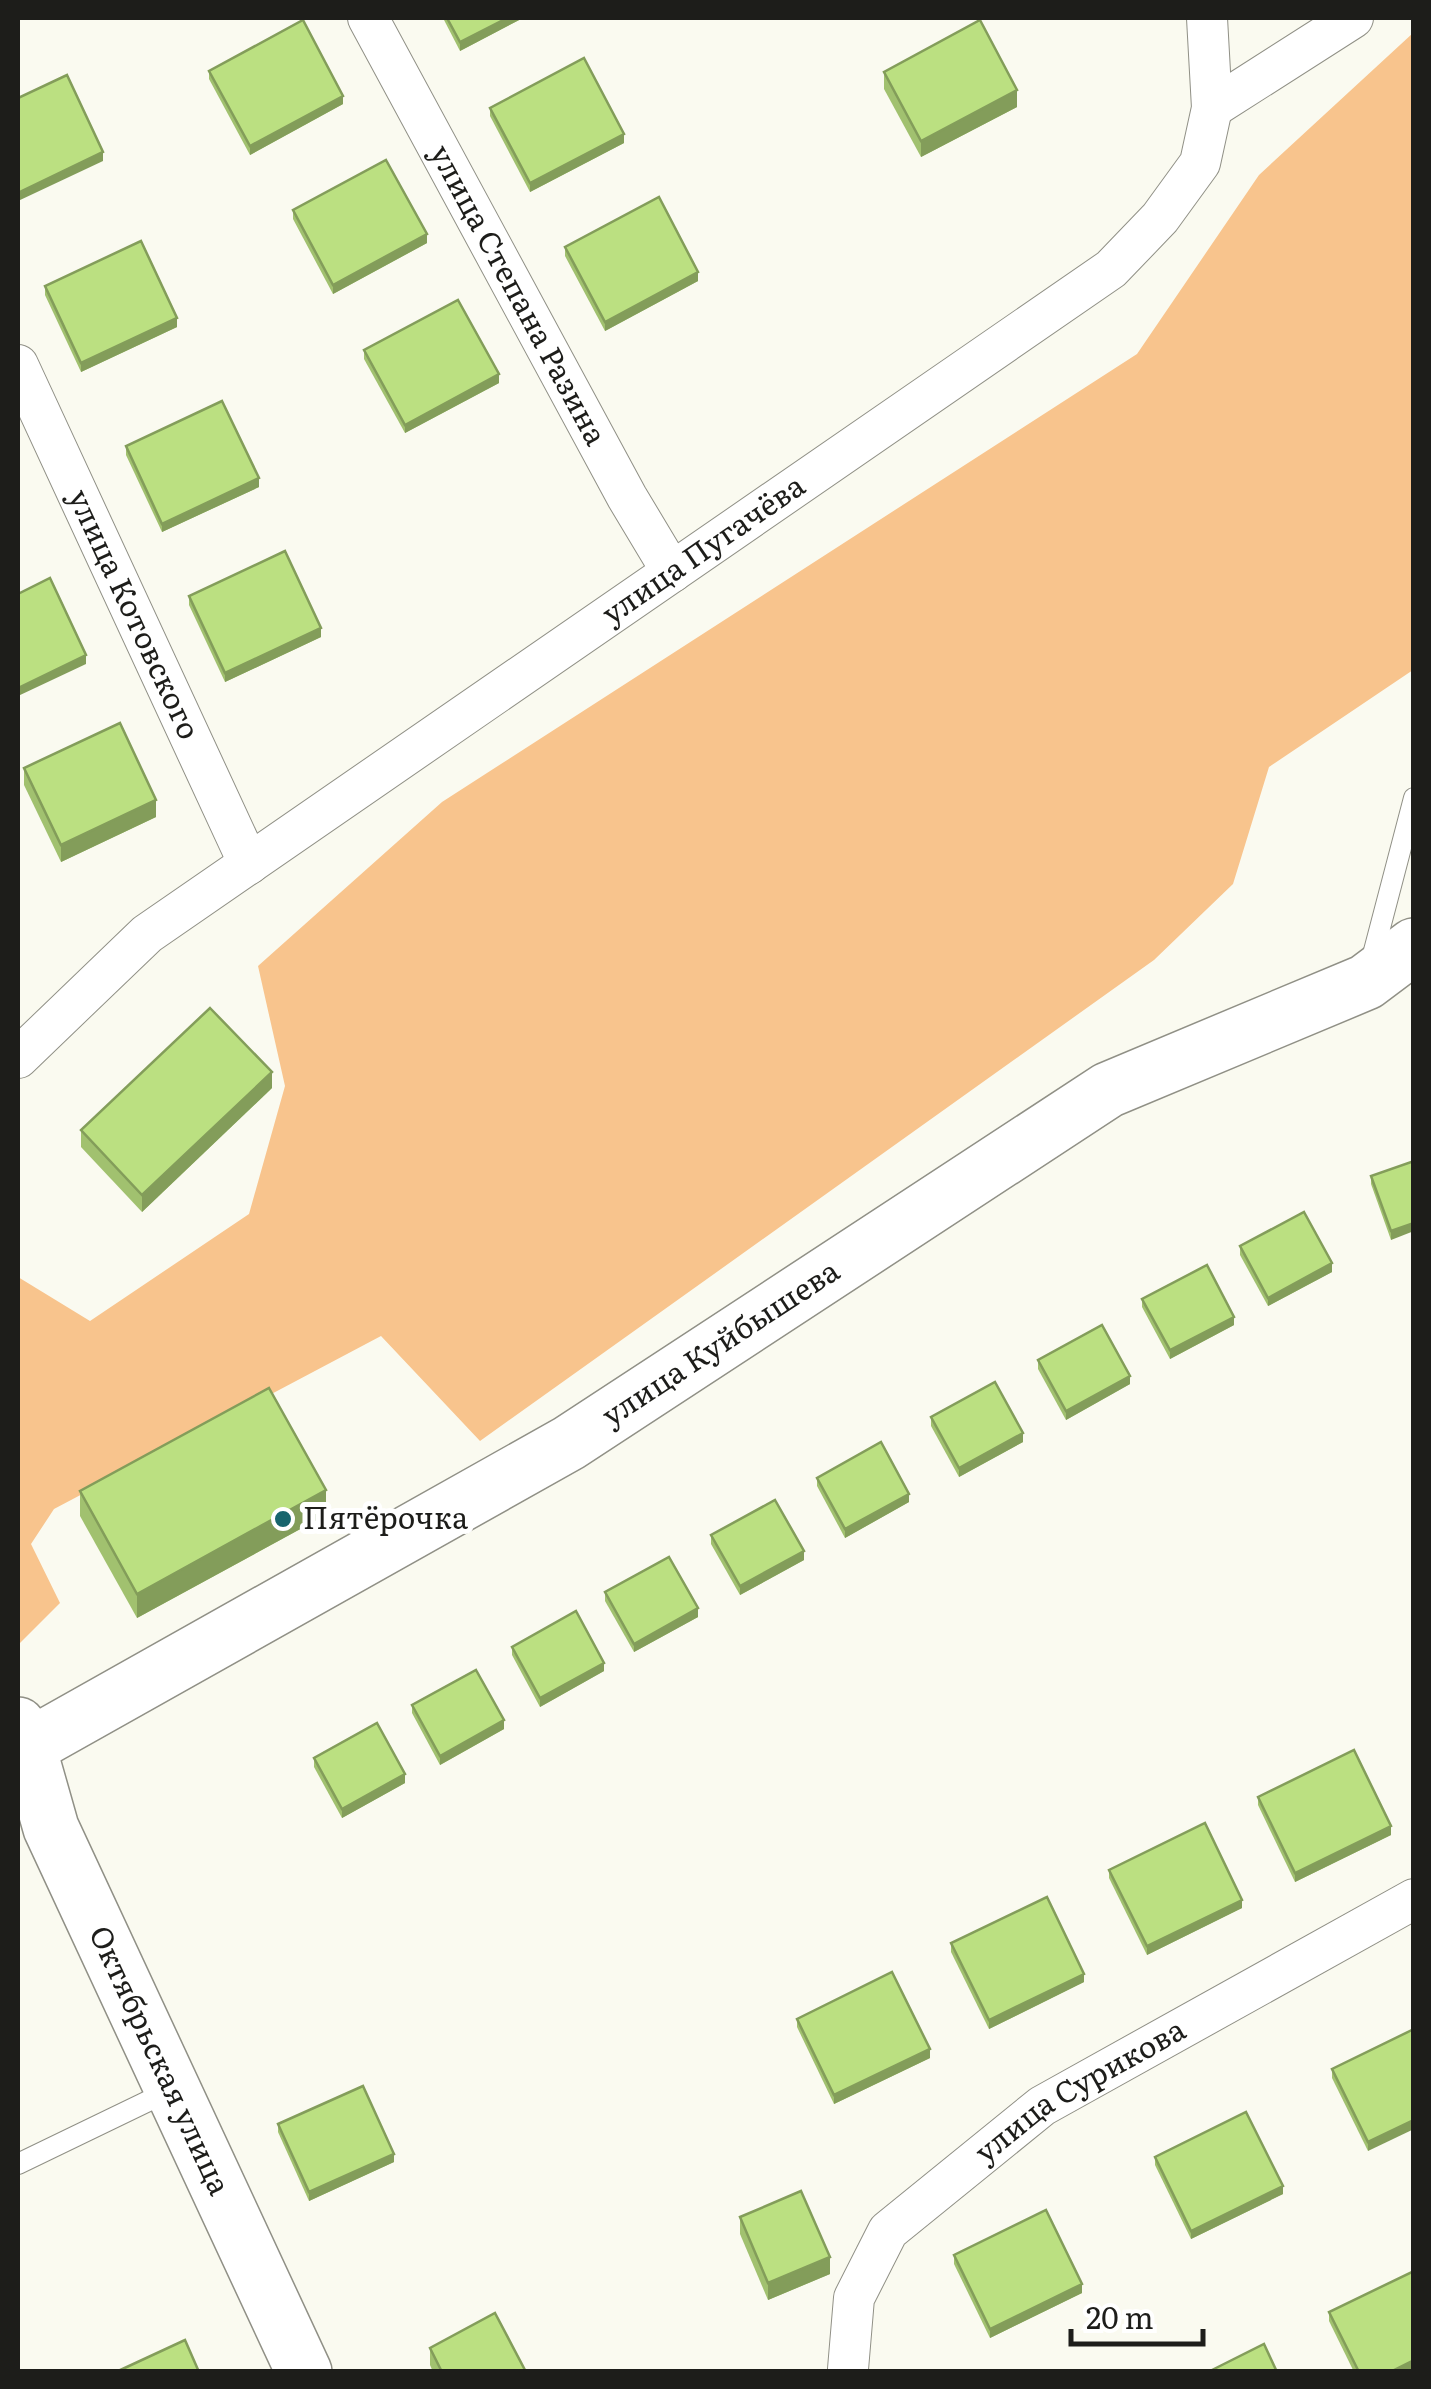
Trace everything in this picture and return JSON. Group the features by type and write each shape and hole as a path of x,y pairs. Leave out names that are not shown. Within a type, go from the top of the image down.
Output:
{"main road":[{"name":"улица Куйбышева","path":"21,1741 569,1443 1108,1090 1390,984 1414,946"},
{"name":"Октябрьская улица","path":"21,1741 51,1828 304,2372"}],"street":[{"name":"улица Степана Разина","path":"368,18 627,497 672,572"},
{"name":"улица Пугачёва","path":"18,1058 147,934 1111,269 1160,218 1200,163 1212,108 1207,18"},
{"path":"1212,108 1352,18"},
{"name":"улица Котовского","path":"18,365 249,864"},
{"name":"улица Сурикова","path":"849,2371 854,2298 888,2230 1042,2106 1414,1899"}],"lane":[{"path":"1390,984 1414,798"},
{"path":"18,2164 174,2088"}],"shaded area":[{"path":"1413,33 1413,670 1269,767 1233,884 1154,960 480,1441 381,1336 54,1509 31,1544 60,1603 20,1643 18,1277 90,1321 249,1214 285,1086 258,966 442,802 1137,354 1259,175"}],"building":[{"path":"447,18 507,18 460,42"},
{"path":"303,20 343,96 250,146 209,71"},
{"path":"980,20 1017,90 921,141 884,72"},
{"path":"584,58 624,134 530,183 490,108"},
{"path":"67,75 103,152 18,193 18,98"},
{"path":"386,160 427,234 333,285 293,210"},
{"path":"659,197 698,272 605,322 565,247"},
{"path":"141,241 177,318 81,363 45,286"},
{"path":"458,300 499,374 405,425 364,350"},
{"path":"222,401 259,478 162,524 126,446"},
{"path":"285,551 321,628 225,673 189,596"},
{"path":"50,578 86,655 18,688 18,594"},
{"path":"120,723 156,800 61,845 24,768"},
{"path":"210,1008 272,1072 142,1195 81,1130"},
{"path":"1414,1161 1414,1223 1391,1231 1371,1176"},
{"path":"1304,1212 1332,1263 1268,1298 1240,1246"},
{"path":"1207,1265 1234,1317 1170,1350 1142,1299"},
{"path":"1102,1325 1130,1376 1066,1411 1038,1360"},
{"path":"995,1382 1023,1433 959,1468 931,1417"},
{"path":"269,1388 326,1490 137,1594 80,1491"},
{"path":"881,1442 909,1494 845,1529 817,1478"},
{"path":"775,1500 804,1551 740,1586 711,1535"},
{"path":"669,1557 698,1608 634,1644 605,1592"},
{"path":"576,1611 604,1663 540,1698 512,1647"},
{"path":"476,1670 504,1720 440,1756 412,1705"},
{"path":"377,1723 405,1774 342,1809 314,1758"},
{"path":"1354,1750 1391,1826 1295,1873 1258,1797"},
{"path":"1205,1823 1242,1900 1147,1946 1109,1870"},
{"path":"1047,1897 1084,1974 989,2020 951,1943"},
{"path":"892,1972 930,2049 834,2095 797,2019"},
{"path":"1414,2029 1414,2120 1368,2142 1332,2069"},
{"path":"363,2086 394,2154 309,2192 278,2124"},
{"path":"1246,2112 1283,2186 1191,2231 1155,2157"},
{"path":"801,2191 830,2257 768,2283 740,2217"},
{"path":"1046,2210 1082,2284 990,2329 954,2255"},
{"path":"1414,2271 1414,2360 1390,2372 1359,2372 1329,2312"},
{"path":"495,2313 526,2372 442,2372 430,2348"},
{"path":"185,2340 199,2372 116,2372"},
{"path":"1264,2344 1277,2372 1208,2372"}],"place":[{"name":"Пятёрочка","path":"283,1519"}]}
